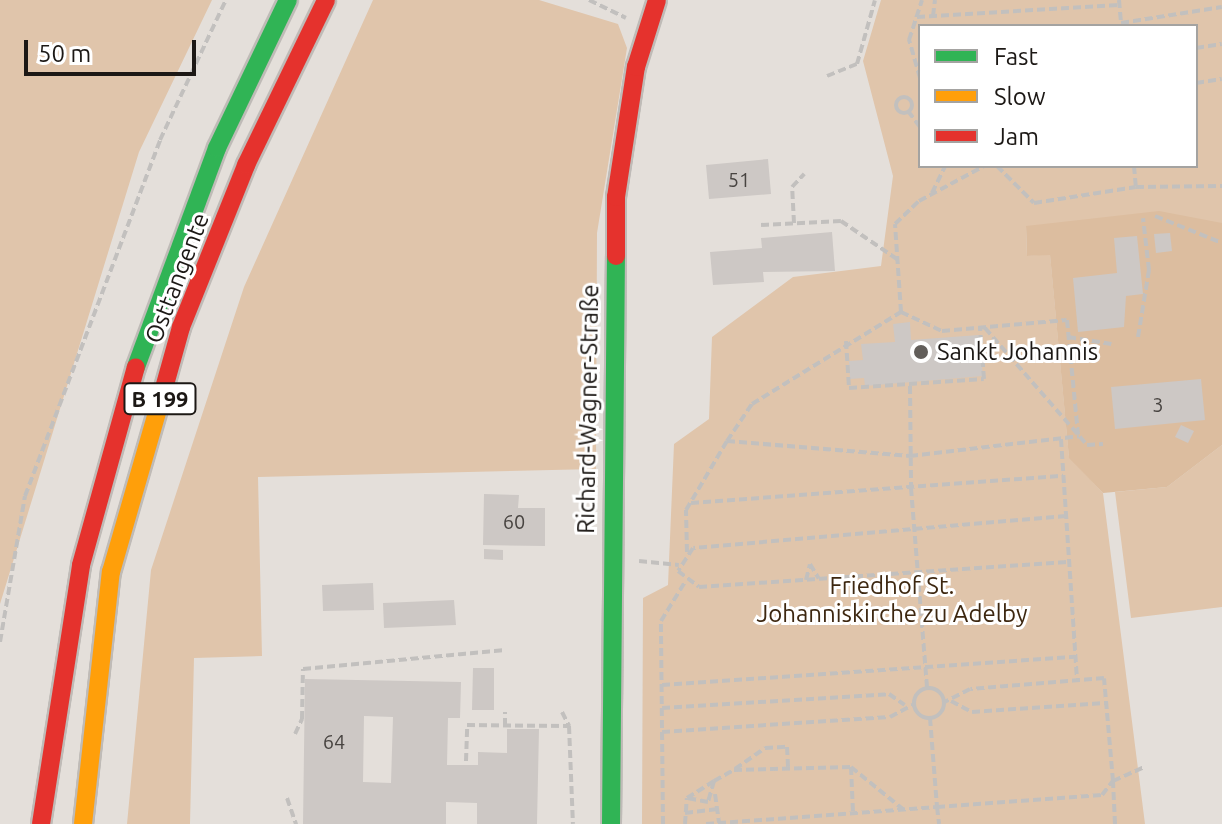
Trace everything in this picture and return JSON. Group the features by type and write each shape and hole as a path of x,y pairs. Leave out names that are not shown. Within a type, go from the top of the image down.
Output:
{"main road":[{"name":"Osttangente","path":"41,824 53,716 81,565 151,315 217,148 288,0"},
{"name":"Osttangente","path":"83,824 111,572 181,327 246,165 326,0"},
{"name":"Richard-Wagner-Straße","path":"611,824 616,197 636,67 657,0"}],"path":[{"path":"0,642 25,496 160,140 226,0"},
{"path":"589,0 612,7"},
{"path":"827,76 857,64 875,0"},
{"path":"918,71 909,40 922,0"},
{"path":"933,16 935,0"},
{"path":"917,17 1119,2 1121,24"},
{"path":"1127,24 1222,7"},
{"path":"1198,48 1222,44"},
{"path":"1198,83 1222,79"},
{"path":"908,111 918,124"},
{"path":"932,194 944,168"},
{"path":"901,312 895,224 932,194 980,168"},
{"path":"999,168 1034,203 1136,187 1222,186"},
{"path":"1134,168 1136,187"},
{"path":"794,223 792,187 804,174"},
{"path":"1155,216 1222,243"},
{"path":"1138,337 1149,270 1143,218"},
{"path":"761,225 841,221 897,259"},
{"path":"901,312 942,331 1067,320 1078,435"},
{"path":"679,565 687,552 690,503 752,404 846,341 901,312"},
{"path":"846,341 849,388 984,379 983,328"},
{"path":"983,328 1087,445 1103,444"},
{"path":"1068,337 1111,344"},
{"path":"662,732 890,717 905,705 914,704 927,687 913,531 910,386"},
{"path":"727,441 910,456 1078,435"},
{"path":"1061,438 1077,680"},
{"path":"690,503 1063,476"},
{"path":"687,552 1066,516"},
{"path":"628,561 679,565"},
{"path":"685,582 699,587 1067,562"},
{"path":"806,580 810,564 819,579"},
{"path":"679,565 685,582"},
{"path":"663,824 662,611 685,582"},
{"path":"295,734 302,719 303,669 505,650"},
{"path":"662,685 1075,657"},
{"path":"930,718 945,702 970,689 1104,678 1115,824"},
{"path":"927,687 941,692 945,702"},
{"path":"662,708 889,694 905,705"},
{"path":"951,701 972,712 1106,703"},
{"path":"914,704 930,718 939,824"},
{"path":"505,712 505,726"},
{"path":"562,712 569,726 573,824"},
{"path":"466,761 467,725 569,726"},
{"path":"687,798 765,748 787,747 788,769"},
{"path":"734,770 851,767 904,810"},
{"path":"851,767 853,813"},
{"path":"706,824 1102,795 1113,781 1144,767"},
{"path":"714,781 719,823"},
{"path":"687,798 703,804 715,794"},
{"path":"287,798 296,824"},
{"path":"685,824 687,798"},
{"path":"685,813 718,809"}],"green space":[{"path":"0,0 212,0 139,152 0,604"},
{"path":"373,0 539,0 618,24 627,48 597,233 596,469 258,477 262,656 194,658 190,824 127,824 151,570 244,287"},
{"name":"Friedhof St. Johanniskirche zu Adelby","path":"881,0 1222,0 1222,223 1026,227 1027,256 1050,254 1069,457 1103,493 1145,824 642,824 643,598 668,585 674,444 709,419 712,337 793,277 881,266 893,176 863,61"},
{"path":"1222,445 1222,607 1131,618 1115,492 1167,487"}],"shaded area":[{"path":"1159,211 1222,223 1222,445 1167,487 1103,493 1069,458 1050,255 1027,256 1026,226"}],"building":[{"path":"768,159 771,194 709,199 706,165"},
{"path":"832,232 835,271 763,272 764,282 713,285 710,252 762,248 761,238"},
{"path":"1170,233 1172,251 1156,253 1154,234"},
{"path":"1137,236 1143,294 1126,296 1124,327 1078,332 1073,278 1117,273 1114,238"},
{"name":"Sankt Johannis","path":"910,322 911,340 979,335 983,376 865,386 864,378 850,379 849,361 863,360 861,344 895,342 893,324"},
{"path":"1201,379 1205,420 1115,429 1111,387"},
{"path":"1181,425 1194,431 1188,443 1175,437"},
{"path":"484,494 519,495 518,508 545,508 545,546 483,545"},
{"path":"484,549 503,550 503,560 484,559"},
{"path":"373,583 374,610 323,611 322,585"},
{"path":"454,600 456,625 384,628 383,603"},
{"path":"473,668 494,668 494,710 472,710"},
{"path":"305,679 461,682 460,718 448,718 447,765 478,765 478,752 507,753 507,729 539,729 537,824 477,824 477,803 446,802 446,824 303,824","holes":["364,716 393,717 391,783 363,782"]}],"traffic: fast":[{"path":"136,367 217,148 288,0"},
{"path":"611,824 616,256"}],"traffic: slow":[{"path":"83,824 111,572 159,406"}],"traffic: jam":[{"path":"159,406 181,327 246,165 326,0"},
{"path":"616,256 616,197 636,67 657,0"},
{"path":"41,824 81,565 136,367"}],"place":[{"name":"Sankt Johannis","path":"921,352"}]}
